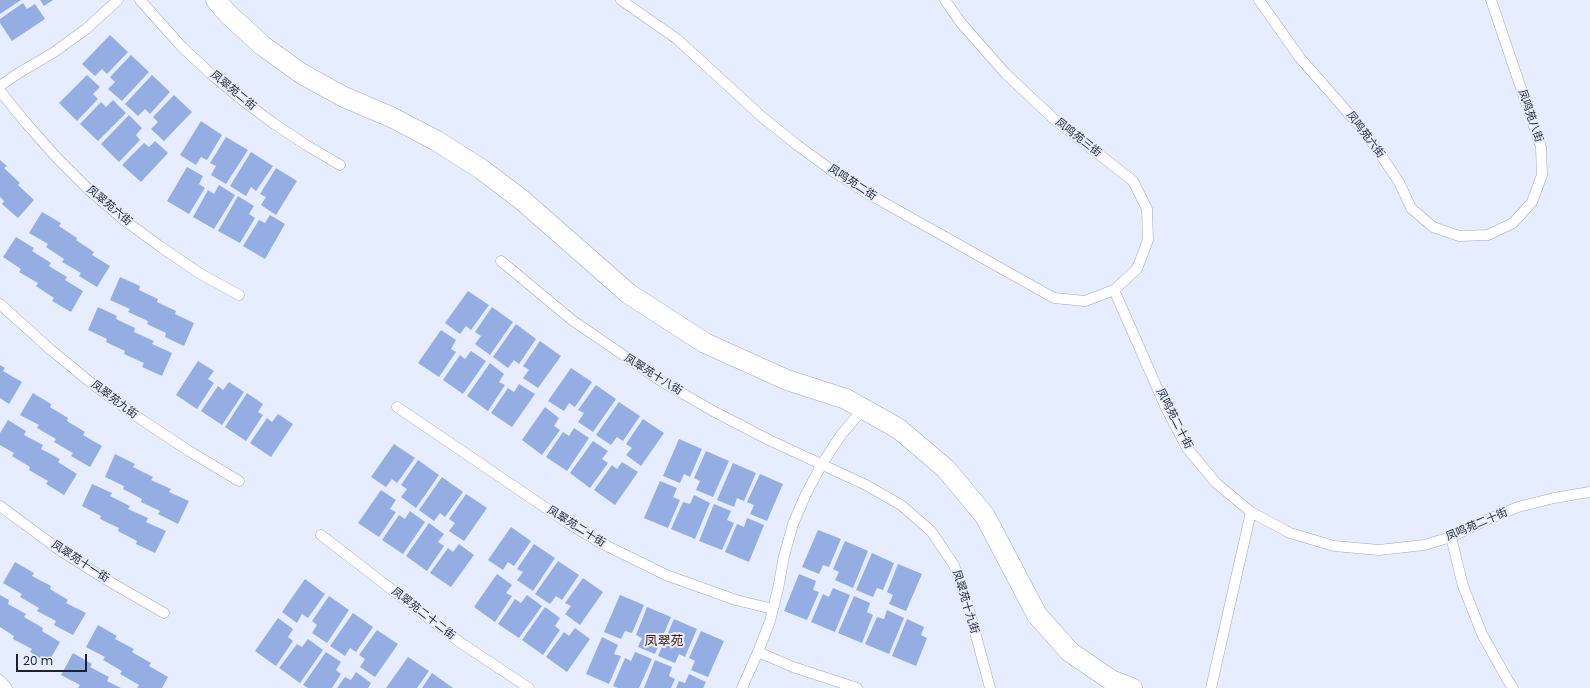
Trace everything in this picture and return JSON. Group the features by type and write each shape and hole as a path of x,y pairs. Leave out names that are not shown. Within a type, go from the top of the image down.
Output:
{"street":[{"path":"216,0 228,14 263,46 302,74 344,97 392,117 437,141 481,168 522,200 629,294 705,343 787,380 846,399 899,429 946,469 985,516 1037,615 1070,652 1111,680 1132,688"}],"lane":[{"path":"0,86 52,53 86,29 118,0"},
{"name":"凤翠苑二街","path":"140,0 182,47 241,99 286,132 340,165"},
{"name":"凤鸣苑二街","path":"621,0 677,39 761,116 797,145 865,192 1054,298 1086,301 1114,290"},
{"name":"凤鸣苑三街","path":"945,0 961,23 1006,74 1055,120 1133,181 1147,209 1148,240 1137,269 1114,290"},
{"name":"凤鸣苑六街","path":"1259,0 1300,58 1365,132 1399,182 1411,208 1432,227 1459,236 1488,235"},
{"name":"凤鸣苑八街","path":"1488,235 1513,223 1532,202 1542,176 1541,147 1491,0"},
{"name":"凤翠苑六街","path":"0,91 26,124 57,158 101,200 161,247 199,273 239,295"},
{"name":"凤翠苑十八街","path":"501,261 572,320 661,380 713,411 767,439 822,464"},
{"name":"凤鸣苑二十街","path":"1114,290 1166,408 1187,448 1216,483 1251,512 1290,533 1334,546 1379,550 1424,545 1451,537 1484,521 1518,508 1554,498 1590,492"},
{"name":"凤翠苑九街","path":"0,304 51,350 95,386 159,432 239,480"},
{"name":"凤翠苑二十街","path":"397,407 561,519 632,560 673,578 736,600 773,609"},
{"path":"742,688 758,652 773,609 784,556 793,524 806,494 840,435 863,409"},
{"name":"凤翠苑十九街","path":"822,464 901,505 931,531 954,565 968,602 990,688"},
{"name":"凤翠苑十一街","path":"0,506 61,551 164,613"},
{"path":"1211,688 1251,512"},
{"name":"凤翠苑二十二街","path":"321,535 461,643 529,688"},
{"path":"1451,537 1464,586 1482,634 1513,688"},
{"path":"758,652 793,667 857,688"},
{"path":"0,680 8,688"}],"building":[{"path":"0,0 21,0 0,14"},
{"path":"40,0 53,0 44,6"},
{"path":"23,3 27,9 35,4 45,19 12,41 0,23 0,19"},
{"path":"110,35 128,52 107,74 102,69 95,76 82,64"},
{"path":"131,55 149,72 122,101 108,89 115,82 110,77"},
{"path":"87,75 100,87 93,94 98,99 77,121 59,103"},
{"path":"152,75 170,92 150,114 145,109 138,116 125,104"},
{"path":"174,95 192,112 164,141 151,129 158,122 153,117"},
{"path":"113,100 126,113 98,141 80,124 101,102 106,107"},
{"path":"129,115 142,128 136,135 140,140 119,162 101,144"},
{"path":"201,121 222,135 207,160 201,157 196,165 180,155"},
{"path":"226,137 248,150 226,184 211,175 216,166 210,163"},
{"path":"155,141 168,153 141,182 122,165 144,143 149,147"},
{"path":"251,152 273,166 256,191 251,187 246,196 230,186"},
{"path":"0,160 7,166 4,168 20,183 18,185 34,200 18,218 2,204 4,201 0,197"},
{"path":"187,167 203,176 199,184 205,188 189,214 167,201"},
{"path":"276,168 297,181 276,215 261,205 266,197 260,194"},
{"path":"219,185 235,195 214,229 193,217 208,190 214,194"},
{"path":"238,196 254,206 249,214 255,218 240,243 218,231"},
{"path":"42,212 61,223 59,226 94,252 92,255 110,266 97,287 79,276 81,273 62,262 64,259 46,247 48,244 29,233"},
{"path":"270,215 285,224 265,259 243,246 259,220 265,223"},
{"path":"16,237 34,248 32,251 51,263 49,266 67,277 65,280 83,291 71,312 52,301 54,298 36,286 38,283 19,272 21,269 3,257"},
{"path":"120,277 140,286 139,290 158,299 157,302 176,311 175,314 194,323 184,346 165,337 166,333 147,324 148,321 128,312 130,309 110,300"},
{"path":"468,291 489,305 471,330 466,326 460,334 445,323"},
{"path":"98,307 117,316 116,319 135,328 134,332 154,341 152,344 172,353 162,376 142,367 144,363 124,354 125,351 106,342 107,339 88,330"},
{"path":"492,307 513,322 490,355 475,344 481,336 475,332"},
{"path":"516,324 536,339 519,364 514,360 508,368 493,357"},
{"path":"441,330 456,340 451,349 456,352 439,377 418,363"},
{"path":"540,341 561,356 538,388 523,378 529,370 523,366"},
{"path":"471,351 486,361 463,394 443,380 460,355 465,359"},
{"path":"198,361 214,371 208,379 214,383 197,409 176,395"},
{"path":"490,363 504,374 499,382 505,385 488,411 467,396"},
{"path":"0,365 5,368 3,371 22,382 9,404 0,398"},
{"path":"571,368 592,382 575,407 569,403 564,411 548,401"},
{"path":"229,382 244,392 222,425 201,411 218,386 223,390"},
{"path":"519,384 535,394 512,427 491,413 508,388 514,392"},
{"path":"596,385 616,399 593,432 578,422 584,413 578,410"},
{"path":"33,393 51,404 50,407 68,418 67,421 85,432 83,435 102,446 90,467 71,456 73,453 54,442 56,439 37,428 39,425 20,415"},
{"path":"247,393 263,404 258,412 263,415 246,441 225,427"},
{"path":"619,402 640,416 623,441 617,437 611,445 596,435"},
{"path":"545,407 559,418 554,426 560,430 542,455 522,440"},
{"path":"278,414 293,424 271,457 250,443 267,418 272,422"},
{"path":"643,419 664,433 641,466 626,455 632,448 626,444"},
{"path":"8,420 26,431 24,435 43,445 41,449 60,459 58,462 77,474 64,495 46,484 48,481 29,470 30,467 12,456 14,453 0,445 0,433"},
{"path":"574,428 589,438 567,471 546,457 563,432 569,436"},
{"path":"679,439 702,449 690,477 684,474 680,483 663,476"},
{"path":"593,441 608,451 602,459 608,463 590,488 570,473"},
{"path":"394,444 415,458 397,483 392,479 386,487 371,477"},
{"path":"706,451 729,461 713,497 696,490 700,481 694,478"},
{"path":"115,454 135,464 133,467 153,477 151,480 171,489 169,492 189,501 178,524 158,514 160,511 141,502 142,499 123,489 124,486 105,477"},
{"path":"418,460 439,475 416,508 401,497 407,489 401,485"},
{"path":"622,462 638,472 615,505 594,490 612,465 617,469"},
{"path":"733,463 756,473 744,501 737,498 734,507 717,500"},
{"path":"760,474 783,484 767,521 750,514 754,505 747,502"},
{"path":"442,477 463,492 445,517 440,513 434,521 419,510"},
{"path":"660,481 677,488 673,497 680,500 668,528 644,518"},
{"path":"92,484 112,493 110,496 130,506 128,509 148,518 146,522 166,531 155,553 136,544 137,541 118,531 119,528 100,519 101,516 82,506"},
{"path":"381,490 396,500 390,509 396,512 379,537 358,523"},
{"path":"466,494 487,508 464,541 449,531 455,523 449,519"},
{"path":"694,495 710,503 695,539 671,529 683,502 690,504"},
{"path":"714,504 731,511 727,520 734,523 722,550 699,541"},
{"path":"410,511 425,522 403,554 382,540 399,515 405,519"},
{"path":"747,518 764,525 749,562 725,552 737,524 744,527"},
{"path":"429,523 444,534 438,542 444,546 427,571 406,556"},
{"path":"511,527 531,541 514,566 508,562 503,570 488,560"},
{"path":"818,530 841,539 829,567 823,565 819,574 802,567"},
{"path":"845,541 868,551 853,588 835,580 839,572 833,569"},
{"path":"459,544 474,555 451,587 430,573 448,548 453,552"},
{"path":"534,544 555,558 533,591 517,580 523,572 517,569"},
{"path":"872,553 894,563 883,590 877,588 873,597 856,590"},
{"path":"558,561 579,575 562,600 556,596 550,604 535,594"},
{"path":"15,562 34,573 32,576 51,586 50,589 68,600 66,603 86,613 73,635 54,625 56,621 37,611 39,608 20,597 22,594 3,583"},
{"path":"898,564 922,574 906,611 889,604 893,595 887,592"},
{"path":"497,574 512,585 506,593 512,596 495,622 474,607"},
{"path":"799,574 816,581 813,590 819,592 807,620 784,611"},
{"path":"583,578 603,592 580,625 565,614 571,606 565,603"},
{"path":"305,579 325,594 308,618 302,614 297,623 282,612"},
{"path":"833,588 850,595 835,632 811,622 823,594 829,597"},
{"path":"0,595 9,600 8,604 26,614 24,617 43,628 42,631 60,642 48,663 30,652 32,649 13,639 14,636 0,627"},
{"path":"527,595 542,606 519,638 498,624 515,599 521,603"},
{"path":"620,595 644,605 632,633 625,631 621,639 604,632"},
{"path":"329,596 349,610 327,643 312,633 317,625 312,621"},
{"path":"854,596 870,603 867,612 873,615 862,643 838,633"},
{"path":"545,607 560,618 555,626 560,630 543,655 522,640"},
{"path":"647,607 671,617 655,654 638,647 642,638 636,635"},
{"path":"887,610 904,618 889,654 865,644 877,617 884,619"},
{"path":"353,613 373,627 356,652 350,648 345,656 330,646"},
{"path":"278,618 293,629 288,637 293,641 276,666 255,651"},
{"path":"674,619 697,629 685,657 679,654 675,663 658,656"},
{"path":"907,619 924,627 921,635 927,638 916,666 892,656"},
{"path":"98,625 117,636 115,639 134,649 132,652 151,663 149,666 168,677 162,688 137,688 139,685 120,674 122,671 103,660 105,657 86,647"},
{"path":"575,628 590,639 567,672 546,657 564,632 569,636"},
{"path":"377,630 398,644 375,677 360,667 365,659 359,655"},
{"path":"701,631 724,641 708,677 691,670 695,661 689,658"},
{"path":"602,637 618,645 614,654 621,656 609,684 586,674"},
{"path":"308,639 323,650 300,683 279,668 297,644 302,647"},
{"path":"326,652 341,662 336,670 341,674 332,688 308,688 303,685"},
{"path":"635,652 652,659 639,688 618,688 613,686 625,658 631,661"},
{"path":"73,653 92,664 90,667 109,677 107,681 121,688 78,688 80,685 61,675"},
{"path":"408,657 429,671 417,688 386,688"},
{"path":"655,660 672,667 669,676 675,679 671,688 644,688"},
{"path":"356,672 371,683 368,688 337,688 345,677 351,680"},
{"path":"432,673 453,688 422,688"},
{"path":"689,674 706,682 703,688 676,688 679,681 685,683"}],"district":[{"name":"凤翠苑","path":"664,642"}]}
